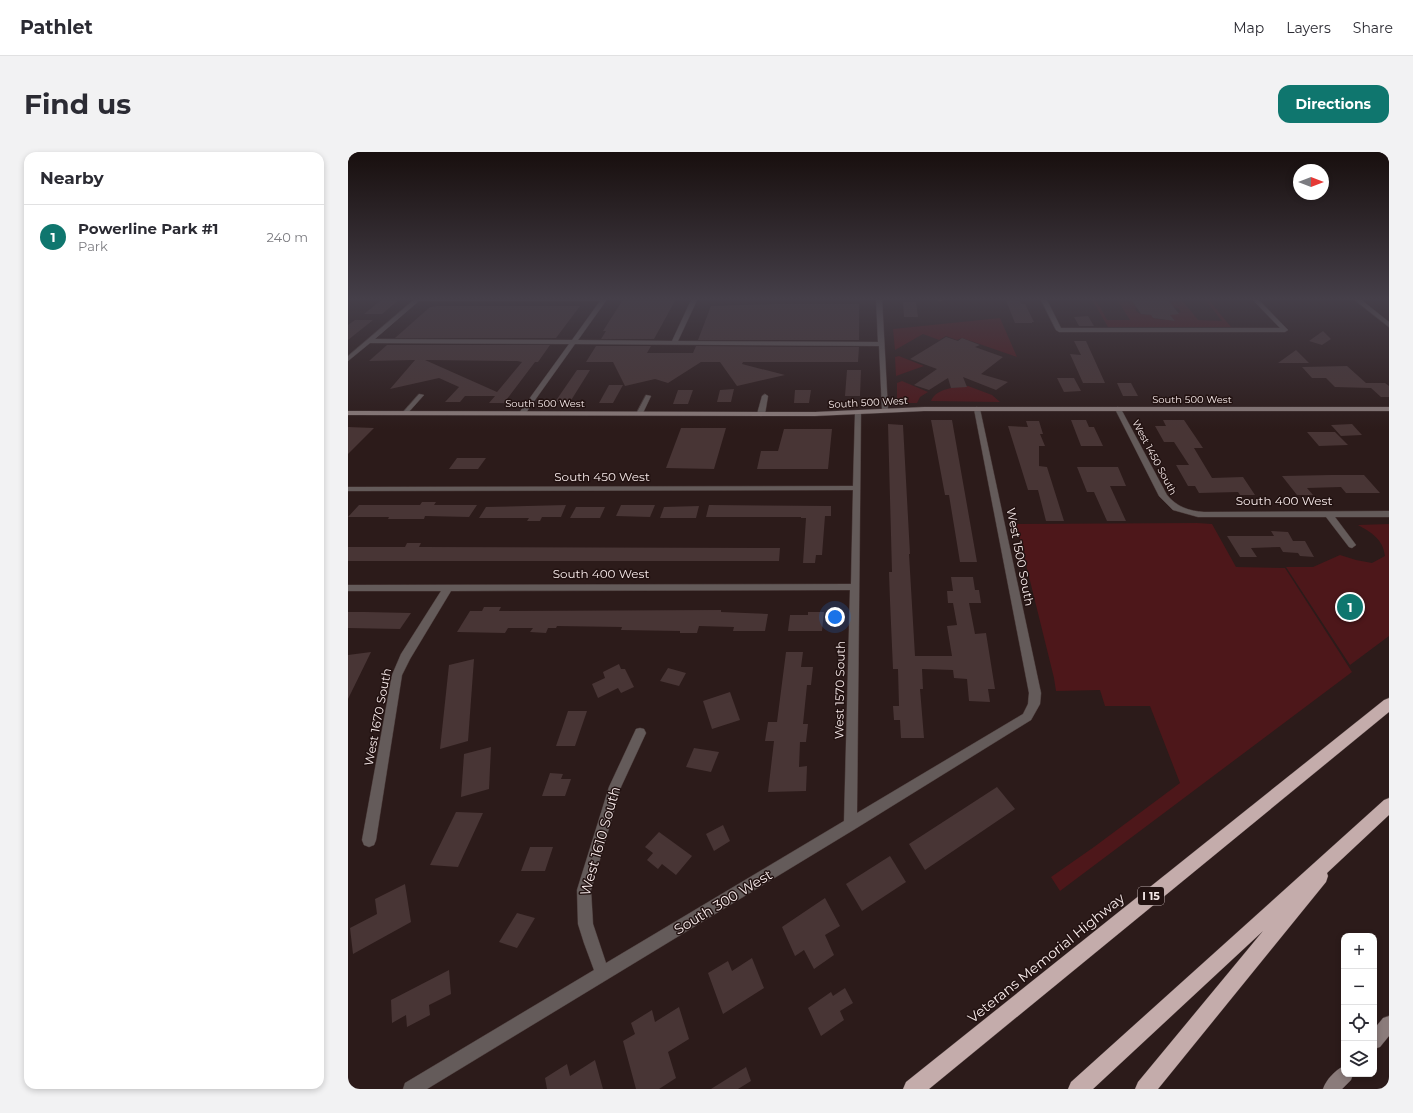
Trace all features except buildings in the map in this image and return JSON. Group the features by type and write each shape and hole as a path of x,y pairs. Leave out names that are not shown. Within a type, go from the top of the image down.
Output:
{"highway":[{"name":"Veterans Memorial Highway","path":"913,1089 1389,704"},
{"path":"1078,1089 1389,805"},
{"path":"1145,1089 1348,843"}],"main road":[{"name":"South 500 West","path":"348,413 761,414 859,413 885,410 977,409 1389,409"},
{"path":"1377,1038 1389,1024"},
{"path":"1331,1089 1342,1077"}],"street":[{"path":"348,359 368,342"},
{"path":"443,342 881,344 885,410"},
{"path":"523,413 573,343"},
{"path":"405,413 421,395"},
{"path":"640,414 648,396"},
{"path":"761,414 765,396"},
{"name":"West 1500 South","path":"977,409 1035,693 1034,704 1031,711"},
{"name":"West 1450 South","path":"1118,409 1163,496 1172,506 1179,510"},
{"name":"West 1570 South","path":"850,825 859,413"},
{"name":"South 450 West","path":"348,489 857,488"},
{"name":"South 400 West","path":"1179,510 1204,515 1389,514"},
{"path":"1328,514 1352,545"},
{"name":"West 1670 South","path":"369,840 397,675 405,657 448,587"},
{"name":"South 400 West","path":"348,588 855,587"},
{"name":"South 300 West","path":"411,1089 1016,724 1027,717 1031,711"},
{"name":"West 1610 South","path":"603,974 586,930 582,907 584,890 615,787 640,733"}],"shaded area":[{"path":"894,342 909,342 895,350"},
{"path":"973,342 1010,342 1017,357"},
{"path":"899,356 924,366 896,376 895,357"},
{"path":"902,381 928,392 920,397 917,403 897,403 897,383"},
{"path":"968,386 992,395 1000,402 931,401 937,393 947,389"},
{"path":"1016,524 1212,524 1236,567 1285,568 1352,672 1060,891 1051,877 1180,783 1150,706 1105,706 1100,690 1056,691"},
{"path":"1389,524 1389,636 1350,665 1286,567 1313,567 1340,555 1372,563 1385,556 1384,550 1376,537 1358,525"}],"place":[{"name":"Powerline Park #1","path":"1350,607"}]}
